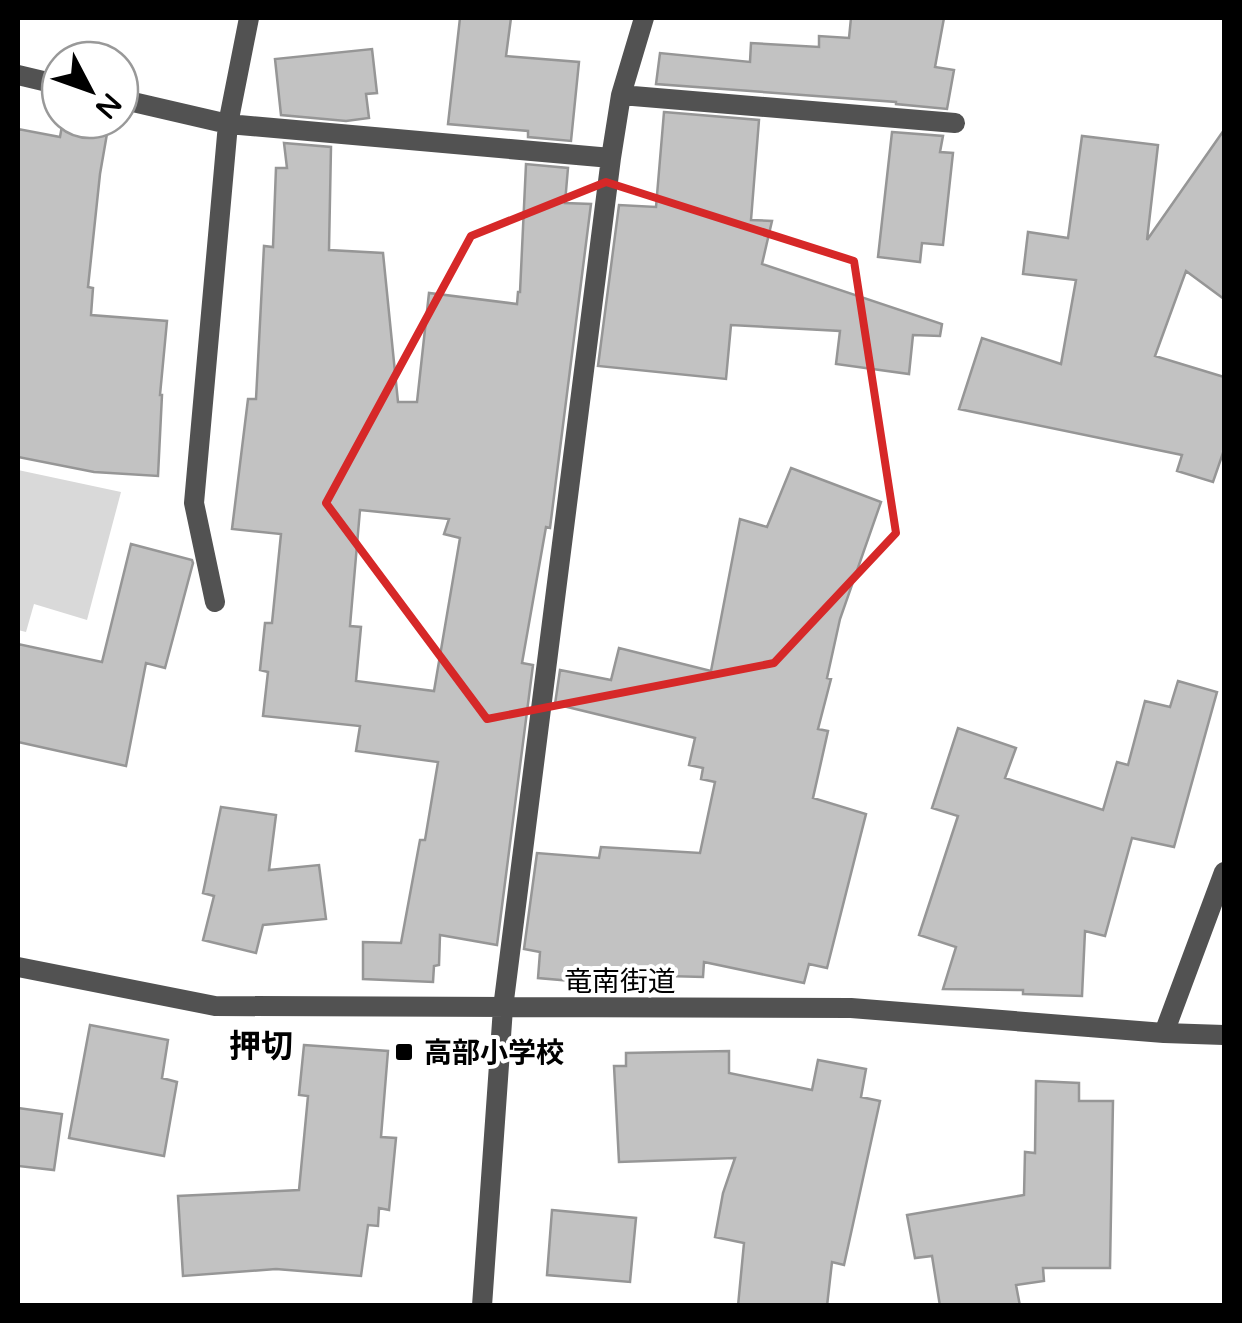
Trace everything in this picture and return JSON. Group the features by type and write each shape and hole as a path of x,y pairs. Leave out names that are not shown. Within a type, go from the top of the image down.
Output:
{"street":[{"path":"215,602 194,503 228,124 249,18"},
{"path":"482,1306 503,1008 611,158 620,96 644,18"},
{"path":"620,96 955,123"},
{"path":"140,104 228,124 611,158"},
{"path":"1164,1034 1224,872"},
{"name":"竜南街道","path":"18,967 215,1006 850,1008 1224,1036"}],"highlighted area":[{"path":"606,182 854,261 896,533 774,663 487,719 326,503 471,236"}],"shaded area":[{"path":"18,470 121,492 87,620 34,604 26,632 18,630"}],"building":[{"path":"460,18 511,18 506,56 579,62 571,141 528,137 528,131 448,124"},
{"path":"851,18 944,18 935,67 954,70 947,109 656,84 660,53 750,62 751,43 819,47 819,36 849,38"},
{"path":"372,49 377,93 366,94 369,118 346,121 281,115 275,59"},
{"path":"664,112 759,120 751,220 772,221 762,264 942,324 940,336 913,335 909,374 836,364 840,331 731,325 726,379 598,366 619,205 656,207"},
{"path":"18,129 40,133 40,140 106,140 88,287 93,288 91,315 167,321 158,476 94,472 18,457"},
{"path":"1224,130 1224,299 1186,271 1155,356 1224,377 1224,450 1213,482 1177,471 1182,455 959,409 982,338 1061,364 1076,280 1023,274 1028,232 1068,238 1082,136 1158,145 1147,240"},
{"path":"892,132 943,136 940,152 953,153 943,245 922,243 920,262 878,257"},
{"path":"284,143 331,147 329,250 383,253 398,402 417,402 429,293 517,304 526,164 568,168 565,203 591,204 550,528 546,527 522,663 533,665 497,945 440,935 439,965 434,966 433,982 363,979 363,942 401,943 438,762 356,751 360,726 263,716 268,672 260,670 265,623 272,623 281,534 232,529 248,399 256,399 264,246 273,247 276,168 287,168","holes":["360,510 449,519 444,534 460,538 434,691 356,681 361,627 350,626"]},
{"path":"791,468 881,502 840,619 818,729 828,731 813,798 866,814 827,968 809,964 804,983 704,962 703,977 630,975 629,986 538,978 540,952 524,949 537,853 599,858 601,847 700,853 715,782 701,779 703,768 689,765 695,738 555,704 560,670 611,680 619,648 711,671 740,519 767,527"},
{"path":"131,544 193,563 165,668 146,663 126,766 18,742 18,644 102,662"},
{"path":"1178,681 1217,692 1174,847 1132,838 1105,936 1085,931 1082,996 1023,994 1023,990 943,989 956,947 919,935 958,816 932,808 958,728 1016,748 1005,778 1103,810 1117,762 1128,765 1145,701 1170,707"},
{"path":"221,807 276,815 269,870 319,865 326,919 263,925 256,953 203,940 214,896 203,893"},
{"path":"90,1025 168,1040 162,1078 177,1082 164,1156 69,1138"},
{"path":"304,1045 388,1051 381,1137 396,1138 389,1210 379,1208 378,1226 368,1225 361,1276 276,1269 183,1276 178,1196 299,1190 308,1096 299,1095"},
{"path":"729,1051 729,1073 812,1090 818,1060 866,1069 861,1097 880,1101 844,1265 832,1262 827,1306 738,1306 744,1243 715,1237 723,1193 735,1158 619,1162 614,1066 626,1066 626,1053"},
{"path":"1036,1081 1079,1083 1079,1101 1113,1101 1110,1268 1043,1268 1044,1281 1016,1285 1020,1306 940,1306 932,1256 915,1258 907,1215 1024,1195 1025,1152 1035,1153"},
{"path":"18,1108 62,1114 54,1170 18,1166"},
{"path":"552,1210 636,1218 630,1282 547,1275"}],"place":[{"name":"高部小学校","path":"404,1052"}],"district":[{"name":"押切","path":"261,1046"}]}
